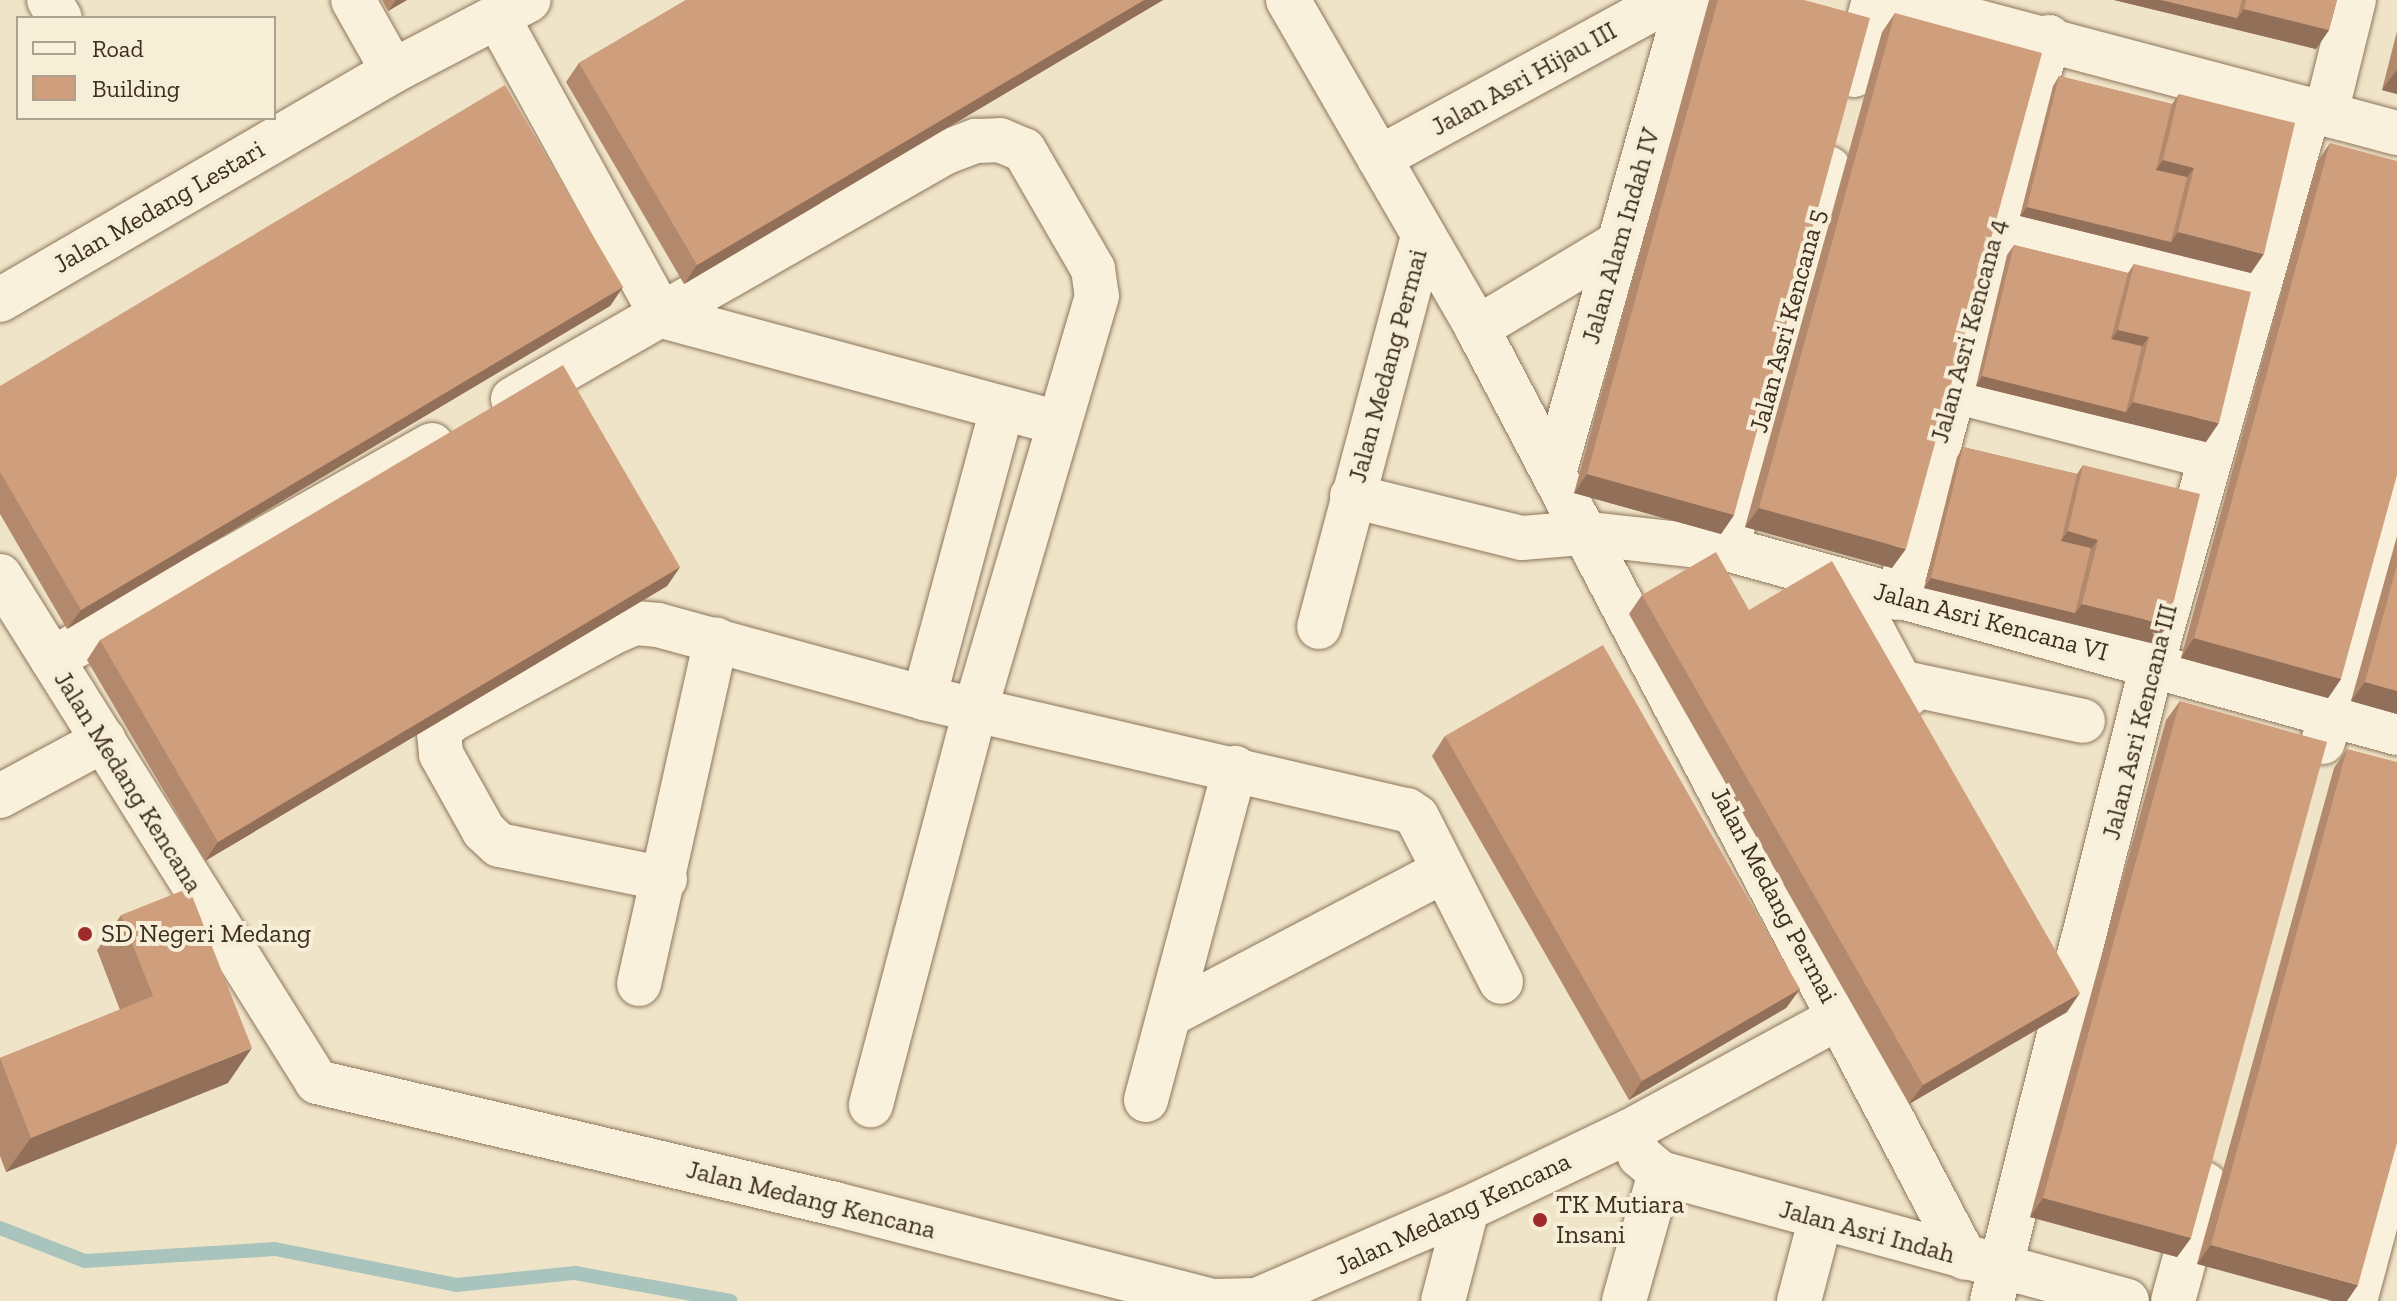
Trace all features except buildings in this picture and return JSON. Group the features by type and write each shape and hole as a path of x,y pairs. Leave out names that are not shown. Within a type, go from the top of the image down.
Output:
{"street":[{"path":"353,0 393,71"},
{"name":"Jalan Asri Hijau III","path":"1379,158 1669,0"},
{"name":"Jalan Alam Indah IV","path":"1554,473 1688,0"},
{"name":"Jalan Asri Kencana 5","path":"1727,549 1874,0"},
{"path":"1896,0 2045,51 2318,111 2397,133"},
{"name":"Jalan Asri Kencana III","path":"1992,1271 2070,1005 2152,665 2259,286 2354,0"},
{"name":"Jalan Medang Permai","path":"1298,3 1379,158 1477,328 1554,473 1581,533 1840,1017 1992,1271"},
{"path":"514,9 614,230 662,316 1056,422"},
{"name":"Jalan Medang Lestari","path":"0,300 393,71 514,9"},
{"name":"Jalan Asri Kencana 4","path":"1898,598 2045,51"},
{"path":"52,659 662,316 944,153 976,141 1000,140 1024,150 1093,269 1097,296 1056,422 976,707 871,1105"},
{"path":"1999,221 2259,286"},
{"name":"Jalan Medang Permai","path":"1319,627 1423,236"},
{"path":"1477,328 1619,243"},
{"path":"1954,391 2211,457"},
{"path":"924,698 1002,409"},
{"path":"2311,789 2397,480"},
{"name":"Jalan Medang Permai","path":"1352,496 1522,538 1581,533"},
{"name":"Jalan Asri Kencana VI","path":"1581,533 1727,549 2152,665 2334,702 2397,733"},
{"name":"Jalan Medang Kencana","path":"0,576 308,1075 322,1085 835,1204 1213,1301 1257,1300 1467,1209 1628,1132 1840,1017"},
{"path":"1848,584 1929,738"},
{"path":"665,879 499,845 484,831 441,754 439,733 450,721 635,623 716,640 924,698 976,707 1407,810 1417,817 1441,872 1501,982"},
{"path":"639,984 665,879 716,640"},
{"path":"1900,682 2083,721"},
{"path":"0,796 104,740"},
{"path":"1146,1100 1235,768"},
{"path":"1171,1014 1441,872"},
{"path":"2040,949 2070,1005"},
{"path":"1624,1301 1660,1173 1640,1156 1628,1132"},
{"path":"2355,1301 2397,1144"},
{"path":"2173,1301 2214,1150"},
{"name":"Jalan Asri Indah","path":"1660,1173 1992,1271 2127,1301"},
{"path":"1443,1301 1467,1209"},
{"path":"1799,1301 1820,1221"}],"waterway":[{"path":"0,1228 85,1261 275,1249 456,1285 575,1273 731,1301"}],"place":[{"name":"SD Negeri Medang","path":"85,934"},
{"name":"TK Mutiara Insani","path":"1540,1220"}]}
